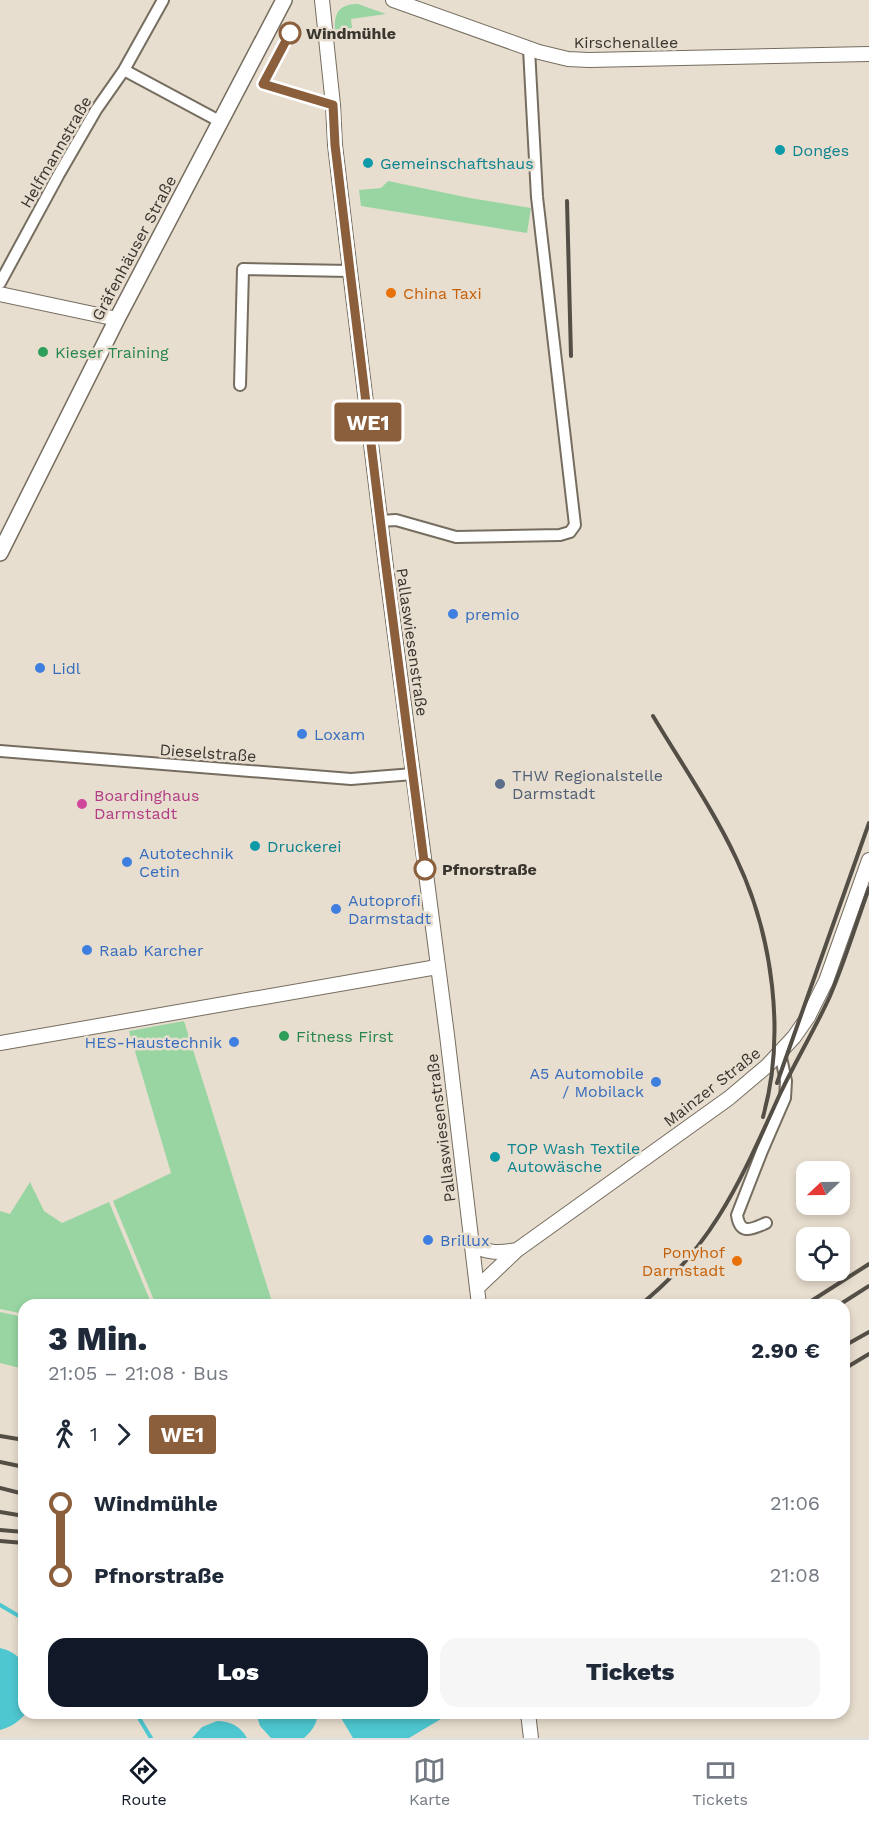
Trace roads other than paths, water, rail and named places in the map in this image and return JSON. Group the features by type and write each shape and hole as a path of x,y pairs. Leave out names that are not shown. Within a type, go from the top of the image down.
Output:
{"main road":[{"name":"Gräfenhäuser Straße","path":"0,553 117,319 284,0"},
{"name":"Pallaswiesenstraße","path":"322,0 335,145 380,522 447,1035 477,1288"},
{"name":"Kirschenallee","path":"393,0 558,57 589,60 869,54"},
{"path":"0,294 117,319"},
{"name":"Mainzer Straße","path":"477,1288 517,1250 729,1098 780,1053 801,1028 819,996 869,860"},
{"path":"0,1043 437,967"},
{"path":"471,1242 486,1251 517,1250"},
{"path":"477,1288 478,1299"},
{"path":"529,1719 531,1738"}],"street":[{"name":"Helfmannstraße","path":"0,283 59,174 112,85 124,70 162,0"},
{"path":"380,522 396,520 456,537 560,535 570,532 575,525 537,197 530,49"},
{"path":"124,70 221,122"},
{"path":"240,386 243,270 350,271"},
{"name":"Dieselstraße","path":"0,751 351,779 413,774"},
{"name":"Mainzer Straße","path":"766,1223 747,1230 740,1225 738,1212 785,1098 786,1074 780,1053"}],"water":[{"path":"0,1648 18,1657 18,1719 21,1719 0,1730"},
{"path":"258,1719 317,1719 314,1727 304,1738 271,1738 260,1726"},
{"path":"342,1719 441,1719 409,1738 353,1738"},
{"path":"217,1721 234,1725 247,1738 192,1738 202,1727"}],"waterway":[{"path":"0,1605 18,1616"},
{"path":"140,1719 151,1738"}],"railway":[{"path":"567,201 571,356"},
{"path":"653,716 727,840 749,888 759,919 767,952 774,1019 774,1053 763,1117"},
{"path":"777,1083 869,823"},
{"path":"647,1299 688,1259 707,1234 739,1182 786,1081 830,996 869,888"},
{"path":"814,1299 869,1264"},
{"path":"848,1299 869,1286"},
{"path":"850,1343 869,1332"},
{"path":"850,1365 869,1354"},
{"path":"0,1436 18,1439"},
{"path":"0,1462 18,1466"},
{"path":"0,1488 18,1492"},
{"path":"0,1512 18,1515"},
{"path":"0,1530 18,1532"},
{"path":"0,1541 18,1542"}],"place":[{"name":"Windmühle","path":"290,33"},
{"name":"Donges","path":"780,150"},
{"name":"Gemeinschaftshaus","path":"368,163"},
{"name":"China Taxi","path":"391,293"},
{"name":"Kieser Training","path":"43,352"},
{"name":"premio","path":"453,614"},
{"name":"Lidl","path":"40,668"},
{"name":"Loxam","path":"302,734"},
{"name":"THW Regionalstelle Darmstadt","path":"500,784"},
{"name":"Boardinghaus Darmstadt","path":"82,804"},
{"name":"Druckerei","path":"255,846"},
{"name":"Autotechnik Cetin","path":"127,862"},
{"name":"Pfnorstraße","path":"425,869"},
{"name":"Autoprofi Darmstadt","path":"336,909"},
{"name":"Raab Karcher","path":"87,950"},
{"name":"Fitness First","path":"284,1036"},
{"name":"HES-Haustechnik","path":"234,1042"},
{"name":"A5 Automobile / Mobilack","path":"656,1082"},
{"name":"TOP Wash Textile Autowäsche","path":"495,1157"},
{"name":"Brillux","path":"428,1240"},
{"name":"Ponyhof Darmstadt","path":"737,1261"}]}
